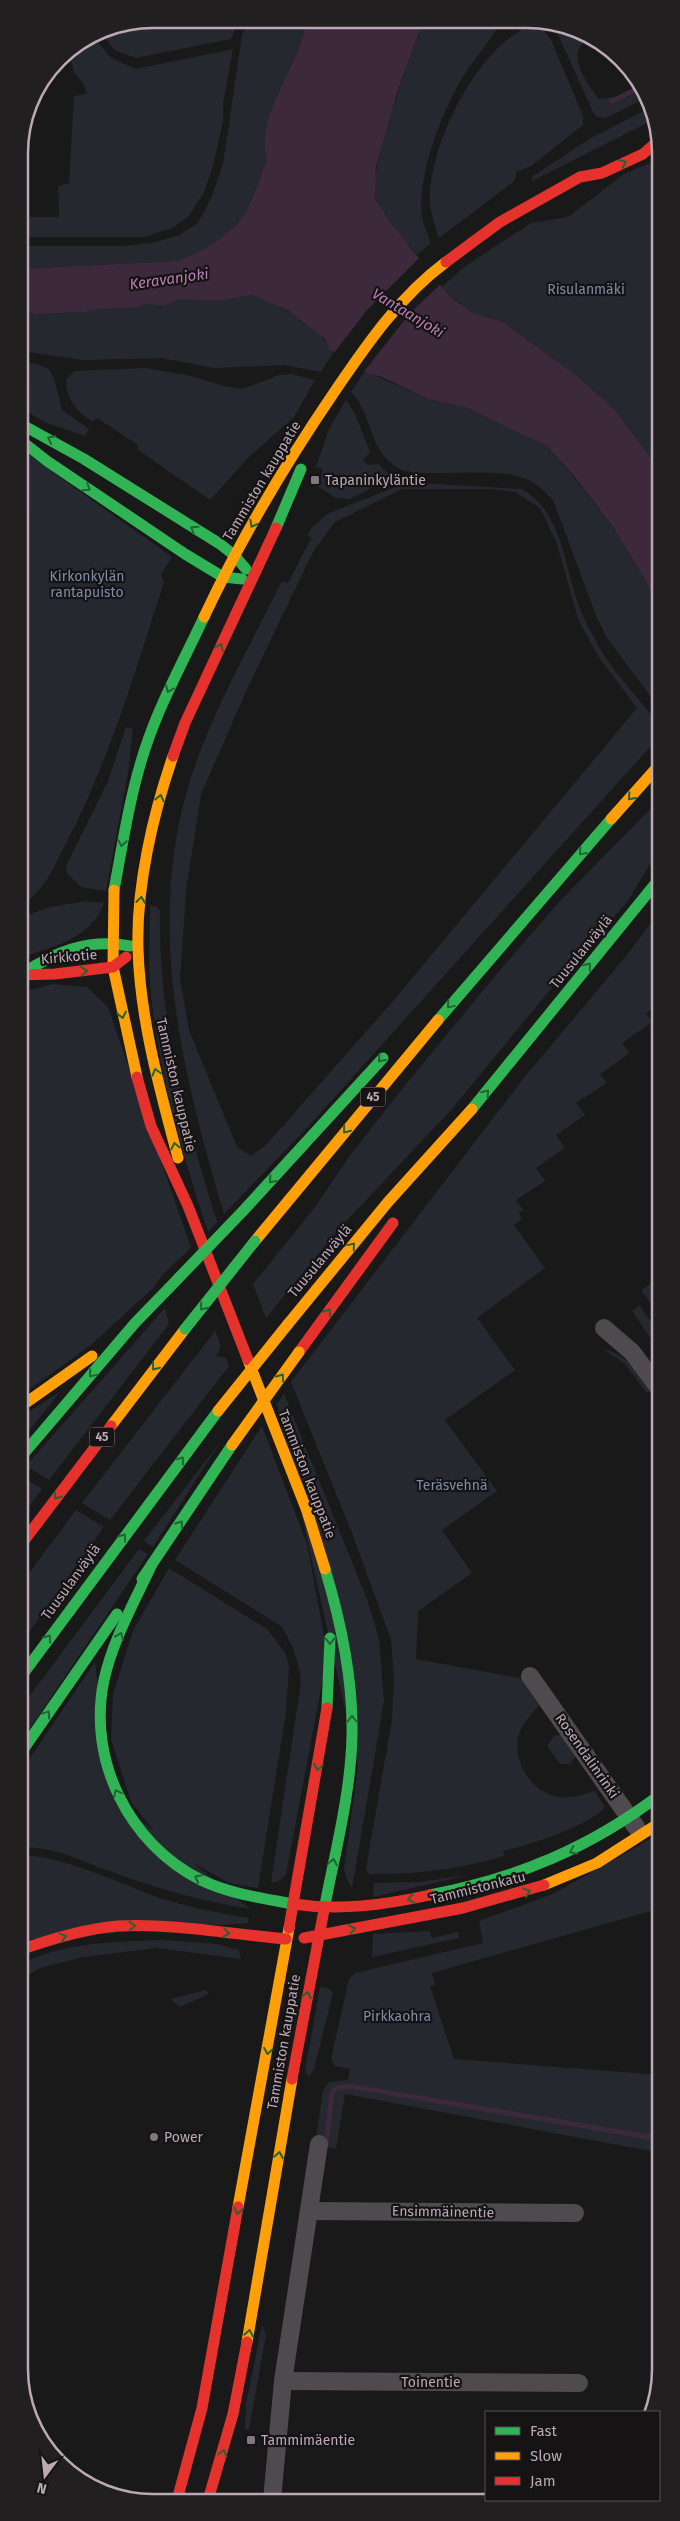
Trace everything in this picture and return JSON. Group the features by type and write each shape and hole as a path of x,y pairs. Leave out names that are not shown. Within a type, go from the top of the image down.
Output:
{"main road":[{"path":"637,141 651,139"},
{"path":"580,177 602,173 643,154 652,146"},
{"path":"320,416 366,346 391,314 441,266 477,238 524,208 580,177 597,160"},
{"name":"Tammiston kauppatie","path":"210,2494 231,2422 243,2367 318,1937 350,1767 352,1716 348,1658 307,1511 188,1206 151,1126 130,1054 113,967 113,897 123,837 145,748 178,666 223,577 294,451 320,416"},
{"name":"Tammiston kauppatie","path":"188,1206 169,1119 152,1056 140,988 138,948 141,899 149,846 165,779 185,723 253,581 300,474 320,416"},
{"path":"28,427 101,468 236,554 253,581"},
{"path":"28,446 47,462 223,577 253,581"},
{"name":"45","path":"28,1535 185,1329 255,1242 493,954 652,773"},
{"name":"Tuusulanväylä","path":"28,1667 218,1411 388,1202 455,1130 652,888"},
{"name":"Kirkkotie","path":"28,970 48,956 76,947 113,942 138,948"},
{"name":"Kirkkotie","path":"28,975 55,974 113,967 138,948"},
{"path":"450,988 493,954"},
{"path":"28,1449 135,1323 243,1211 389,1050"},
{"path":"418,1187 455,1130"},
{"path":"28,1742 232,1445 402,1211"},
{"path":"28,1402 67,1376 135,1323"},
{"name":"Tammistonkatu","path":"152,1564 112,1655 104,1682 101,1708 101,1735 105,1758 113,1784 125,1810 143,1835 180,1868 225,1890 324,1910 352,1909 493,1882 546,1865 600,1838 652,1801"},
{"name":"Tammiston kauppatie","path":"179,2494 202,2408 265,2068 286,1939 328,1719 331,1661 329,1587"},
{"name":"Tammistonkatu","path":"28,1948 87,1930 130,1926 177,1928 286,1939 318,1937 500,1901 553,1884 642,1837 652,1829"}],"street":[{"path":"604,1328 632,1352 652,1379"},
{"name":"Rosendalinrinki","path":"530,1676 642,1837"},
{"path":"273,2494 284,2381 310,2211 318,2144"},
{"name":"Ensimmäinentie","path":"310,2211 575,2213"},
{"name":"Toinentie","path":"284,2381 579,2383"}],"green space":[{"path":"144,28 235,28 231,39 136,58 114,50 105,37 128,30"},
{"path":"246,28 305,28 297,52 272,107 265,134 267,159 251,200 240,221 215,242 195,254 176,261 28,268 28,246 122,246 152,243 179,235 198,223 212,196 223,164 242,35"},
{"path":"421,28 497,28 463,77 434,139 423,183 421,204 423,222 431,243 417,255 384,215 376,200 375,186 378,165 401,84"},
{"path":"527,28 542,29 551,40 583,116 583,125 531,166 516,172 516,178 512,183 439,238 432,215 430,200 432,177 438,152 460,99 476,74 493,53 512,36"},
{"path":"557,31 585,42 580,47 578,59 583,74 599,99 620,96 635,88 641,101 608,117 595,116"},
{"path":"96,40 111,58 136,69 233,49 223,103 223,122 213,166 204,192 189,216 172,228 144,237 28,237 28,217 59,217 58,186 69,183 74,96 86,94 85,86 74,73 71,58"},
{"path":"645,111 648,122 532,181 533,176 591,138"},
{"name":"Risulanmäki","path":"647,164 652,165 652,459 615,410 576,375 503,322 473,313 450,297 442,287 464,267 531,223 568,217 624,174"},
{"path":"252,295 273,304 307,323 317,331 329,349 334,352 321,372 285,365 214,368 162,358 84,360 28,352 28,313 85,312 98,309 136,308 146,304 164,306 177,300 220,301"},
{"path":"28,362 49,369 54,378 62,410 89,429 85,436 47,423 28,412"},
{"path":"146,368 192,376 223,386 243,389 279,375 291,374 315,380 294,417 248,458 210,500 137,449 138,445 97,418 93,422 87,418 70,400 66,380 74,371"},
{"path":"365,371 428,399 468,408 508,425 547,446 613,527 646,581 652,598 652,698 607,638 597,618 553,500 532,482 513,475 491,473 419,473 398,468 388,461 381,452 358,401 351,392"},
{"path":"346,400 355,414 370,452 363,459 367,465 378,464 392,477 350,499 336,498 317,486 323,469 316,467 329,429"},
{"name":"Kirkonkylän rantapuisto","path":"28,454 172,557 161,574 164,582 121,715 96,779 57,861 42,887 28,901"},
{"path":"418,483 522,489 536,499 547,512 555,527 582,614 599,647 613,668 652,716 652,745 306,1129 224,1214 195,1109 175,1002 170,948 170,894 176,841 188,787 207,733 219,707 282,581 288,583 311,538 307,535 313,526 327,514 398,486","holes":["402,489 490,489 515,492 540,508 557,544 578,619 598,656 637,708 394,1000 266,1145 251,1156 237,1147 189,1030 180,979 186,891 201,794 248,687 314,550 335,522"]},
{"path":"126,727 133,729 129,767 106,891 81,887 67,873 66,866 108,781"},
{"path":"652,807 652,860 628,901 559,979 451,1110 337,1231 266,1318 253,1284 315,1207 351,1154 407,1083 560,901"},
{"path":"86,901 104,903 90,925 80,933 69,940 28,955 28,915 50,907"},
{"path":"150,905 157,907 160,911 164,991 176,1069 194,1146 217,1222 208,1232 181,1144 160,1054 150,983"},
{"name":"Teräsvehnä","path":"652,922 652,1009 646,1013 652,1022 622,1043 630,1053 600,1074 607,1083 576,1103 585,1115 556,1135 565,1148 536,1168 545,1181 516,1200 524,1211 518,1212 522,1219 514,1225 545,1268 477,1318 515,1370 445,1420 497,1491 442,1530 472,1573 418,1611 416,1659 520,1678 536,1701 541,1704 524,1724 518,1741 517,1751 529,1779 545,1792 559,1797 595,1791 605,1807 586,1821 572,1828 542,1840 503,1851 504,1856 437,1870 369,1874 366,1869 392,1720 394,1679 391,1640 352,1533 291,1382 523,1079 626,956"},
{"path":"53,984 87,987 108,1007 191,1248 163,1274 152,1289 91,1345 28,1390 28,991"},
{"path":"652,1283 652,1305 641,1290"},
{"path":"639,1305 652,1323 652,1340 632,1311"},
{"path":"165,1308 169,1324 49,1480 28,1467 28,1464"},
{"path":"215,1331 221,1346 216,1356 226,1358 229,1366 110,1520 82,1503"},
{"path":"603,1349 625,1359 650,1391 647,1393 624,1363"},
{"path":"60,1392 28,1432 28,1412"},
{"path":"284,1394 367,1599 379,1639 384,1701 352,1888 347,1880 344,1869 358,1767 277,1404"},
{"path":"262,1426 307,1544 324,1636 324,1673 286,1874 279,1881 271,1883 301,1682 297,1660 289,1639 281,1626 175,1560"},
{"path":"221,1441 153,1547 144,1541"},
{"path":"28,1480 42,1489 28,1507"},
{"path":"76,1510 104,1527 28,1634 28,1574"},
{"path":"139,1549 148,1554 28,1731 28,1698"},
{"path":"169,1568 267,1629 286,1654 289,1667 286,1712 258,1888 229,1883 168,1849 131,1802 111,1739 113,1694 133,1631"},
{"path":"95,1662 112,1797 250,1909 163,1889 56,1852 28,1848 28,1761"},
{"path":"555,1735 561,1735 576,1755 570,1764 560,1764 547,1746"},
{"name":"Pirkkaohra","path":"652,1838 652,1911 432,1973 435,1985 430,1986 454,2059 652,2074 652,2151 345,2094 336,2149 324,2147 316,2138 323,2091 329,2082 348,2080 350,2069 335,2066 331,2059 349,1979 355,1973 483,1943 479,1921 553,1894"},
{"path":"28,1856 73,1865 166,1900 249,1918 248,1923 28,1939"},
{"path":"473,1874 373,1897 374,1883 420,1882"},
{"path":"430,1931 432,1938 458,1932 459,1938 372,1957 373,1934"},
{"path":"162,1940 217,1944 239,1950 241,1959 157,1948 83,1957 40,1968 28,1975 28,1961 55,1951 90,1944"},
{"path":"320,1987 328,1988 333,1993 314,2069 309,2077 305,2071"},
{"path":"206,1990 209,1994 180,2007 171,1999"},
{"path":"262,2325 266,2335 249,2429 245,2429 246,2404"}],"water":[{"path":"305,28 420,28 397,93 376,167 375,199 390,222 450,297 473,313 503,322 576,375 615,410 652,459 652,598 646,581 613,527 574,476 547,446 468,408 428,399 382,377 369,374 329,349 325,339 289,311 252,295 220,301 177,300 164,306 146,304 136,308 98,309 85,312 28,313 28,268 176,261 195,254 233,228 240,221 248,207 267,159 265,134 268,120"}],"pier":[{"path":"421,256 442,283 411,312 363,373 333,354 368,309"}],"waterway":[{"path":"612,101 636,90"},
{"path":"326,2145 332,2093 337,2088 349,2086 652,2137"}],"traffic: fast":[{"path":"28,428 84,459 220,544 234,555 246,569"},
{"path":"28,446 47,461 185,554 223,577 242,579"},
{"path":"276,528 301,469"},
{"path":"114,890 131,801 145,749 165,698 204,617"},
{"path":"438,1020 611,819"},
{"path":"472,1109 652,888"},
{"path":"28,970 72,949 100,944 130,946"},
{"path":"243,1211 383,1058"},
{"path":"169,1288 243,1211"},
{"path":"185,1329 255,1241"},
{"path":"28,1449 135,1323 169,1288"},
{"path":"28,1667 218,1411"},
{"path":"142,1579 232,1445"},
{"path":"152,1564 119,1635 104,1680 100,1710 102,1740 108,1769 119,1796 134,1822 153,1845 175,1864 201,1880 223,1889 293,1904"},
{"path":"324,1910 346,1800 352,1734 352,1713 345,1650 325,1569"},
{"path":"28,1742 117,1614"},
{"path":"327,1708 330,1638"},
{"path":"430,1895 493,1880 552,1858 607,1830 652,1800"}],"traffic: slow":[{"path":"204,617 233,558 265,501 335,391 372,338 399,305 429,275 446,262"},
{"path":"173,756 147,851 140,901 138,949 143,1002 152,1055 178,1158"},
{"path":"611,819 652,773"},
{"path":"114,890 113,967 137,1077"},
{"path":"255,1241 438,1020"},
{"path":"288,1324 388,1202 472,1109"},
{"path":"218,1411 288,1324"},
{"path":"111,1426 185,1329"},
{"path":"232,1445 299,1352"},
{"path":"28,1401 92,1356"},
{"path":"248,1360 307,1511 325,1569"},
{"path":"544,1885 597,1863 652,1828"},
{"path":"238,2207 289,1928"},
{"path":"247,2342 292,2079"}],"traffic: jam":[{"path":"446,262 500,222 580,177 602,173 643,154 652,146"},
{"path":"173,756 185,723 276,528"},
{"path":"28,975 55,974 113,967 126,957"},
{"path":"137,1077 151,1126 188,1206 248,1360"},
{"path":"299,1352 393,1223"},
{"path":"28,1535 111,1426"},
{"path":"293,1904 327,1708"},
{"path":"304,1938 463,1908 544,1885"},
{"path":"289,1928 293,1904 328,1907 362,1906 430,1895"},
{"path":"292,2079 324,1910"},
{"path":"28,1947 92,1929 138,1925 180,1927 286,1939"},
{"path":"179,2494 202,2408 238,2207"},
{"path":"210,2494 233,2414 247,2342"}],"place":[{"name":"Tapaninkyläntie","path":"315,480"},
{"name":"Power","path":"154,2137"},
{"name":"Tammimäentie","path":"251,2440"}],"water label":[{"name":"Keravanjoki","path":"169,279"},
{"name":"Vantaanjoki","path":"408,313"}]}
